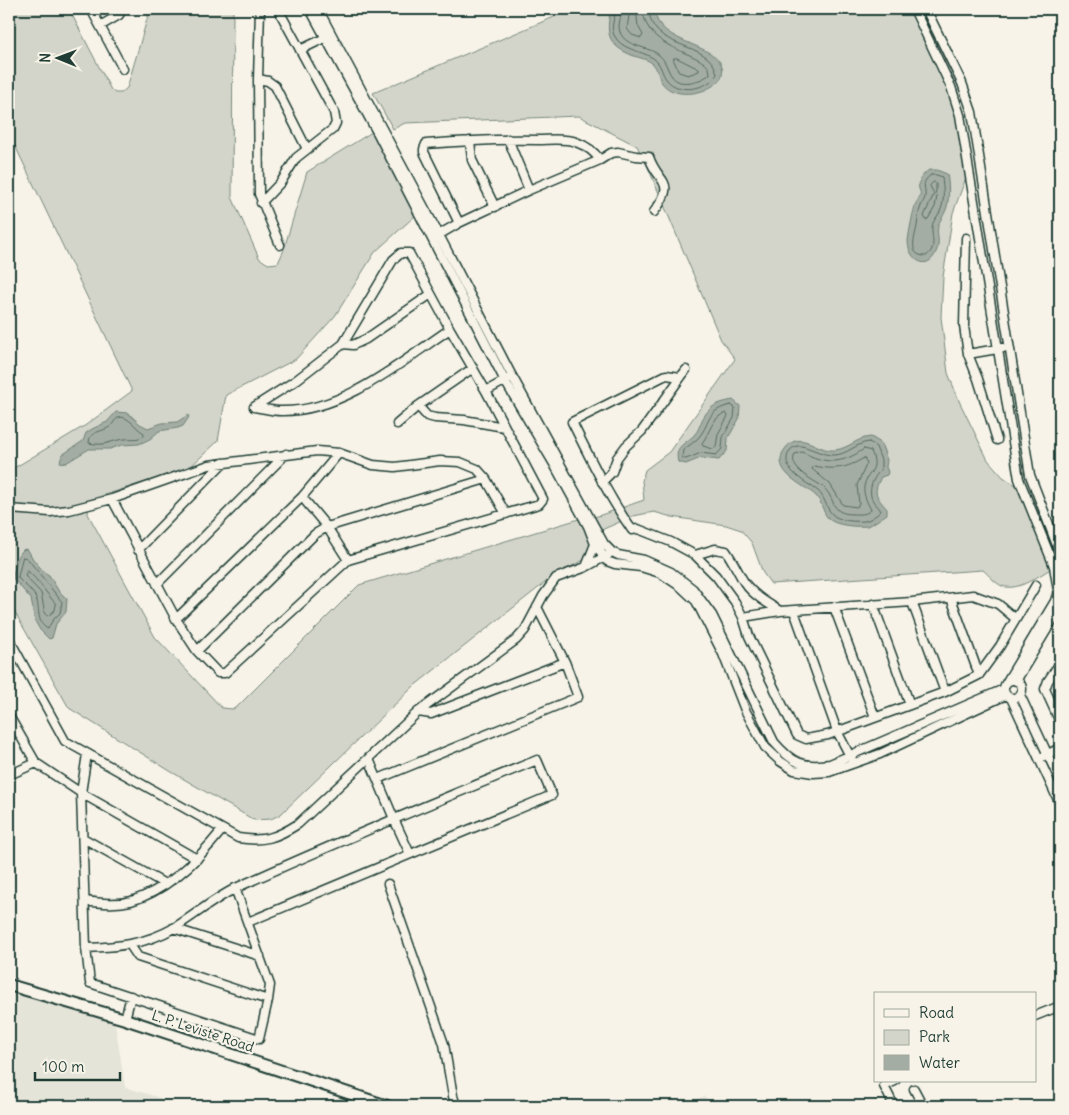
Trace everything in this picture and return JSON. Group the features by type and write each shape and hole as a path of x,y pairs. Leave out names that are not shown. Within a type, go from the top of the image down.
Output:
{"main road":[{"name":"L. P. Leviste Road","path":"9,985 124,1019 387,1106"}],"street":[{"path":"91,9 123,69"},
{"path":"100,26 119,15 122,9"},
{"path":"260,9 258,194 280,245"},
{"path":"261,203 281,182 296,158 333,129 336,123 334,112 278,9"},
{"path":"310,9 329,36 439,235 509,379 604,558 615,564 641,567 660,574 681,587 696,601 723,654 745,710 765,747 780,762 794,770 813,773 829,772 854,764 1007,692 1055,601 1058,591 1054,566 1019,479 960,115 950,87 914,9"},
{"path":"318,9 329,36 431,239 604,544 612,552 657,565 683,580 693,589 712,615 774,742 785,754 798,763 813,766 830,764 1007,692 1020,695"},
{"path":"926,9 962,83 972,112 1030,475 1060,552"},
{"path":"300,50 329,36"},
{"path":"258,78 268,81 274,86 307,149"},
{"path":"459,223 424,149 426,144 508,139 574,141 585,145 595,152 600,160"},
{"path":"508,139 529,190"},
{"path":"470,141 472,160 495,207"},
{"path":"431,239 459,223 529,190 600,160 611,153 618,152 649,157 652,165 662,178 666,188 664,197 654,212"},
{"path":"966,238 964,326 968,354 997,440"},
{"path":"112,499 176,619 198,651 218,673 225,674 348,560 539,504 542,497 486,391 409,253 401,253 394,260 343,344 296,381 254,407 281,411 305,408 332,401 359,390 450,329"},
{"path":"343,344 353,345 366,339 431,294"},
{"path":"968,354 999,350 1010,346"},
{"path":"397,424 418,406 473,368"},
{"path":"602,482 612,472 617,458 626,446 642,431 683,374 666,376 572,422 602,482 632,530 638,529 671,542 695,555 716,576 735,602 743,617 749,636 797,735 806,739 837,732 874,716 910,706 945,692 979,675 1036,585"},
{"path":"486,391 509,379"},
{"path":"418,406 427,416 434,418 464,420 504,427"},
{"path":"9,509 50,512 69,510 112,499 209,465 317,451 339,453 373,465 395,467 440,461 460,462 477,469 486,479 506,514"},
{"path":"176,619 302,497 339,453"},
{"path":"157,584 286,454"},
{"path":"138,550 224,463"},
{"path":"198,651 315,534 327,527 486,479"},
{"path":"302,497 327,527 348,560"},
{"path":"586,567 595,544"},
{"path":"695,555 715,548 726,551 752,591 760,599 780,611"},
{"path":"9,639 65,741 238,838 270,839 298,824 418,712 516,640 525,630 543,596 556,578 586,567 612,552"},
{"path":"743,617 780,611 912,602 973,595 998,604 1016,619"},
{"path":"951,598 979,675"},
{"path":"912,602 945,692"},
{"path":"873,604 910,706"},
{"path":"378,779 578,696 565,662 537,607"},
{"path":"834,607 874,716"},
{"path":"1016,681 1060,608"},
{"path":"794,611 837,732 854,764"},
{"path":"418,712 431,714 565,662"},
{"path":"1060,663 1045,689 1060,722"},
{"path":"1060,781 1020,695 1021,685 1011,680 1007,692 1060,804"},
{"path":"9,716 36,763 81,793 197,859"},
{"path":"1039,759 1060,748"},
{"path":"87,754 81,793 86,948 90,982 259,1039 270,985 235,888"},
{"path":"369,759 410,854"},
{"path":"86,948 130,945 152,938 172,928 235,888 537,760 552,795 248,922"},
{"path":"9,775 36,763"},
{"path":"85,901 106,904 130,901 151,893 197,859 222,830"},
{"path":"83,838 165,884"},
{"path":"388,884 444,1044 456,1106"},
{"path":"172,928 260,956"},
{"path":"130,945 138,957 268,1000"},
{"path":"124,1019 131,996"},
{"path":"1036,1016 1060,1006"},
{"path":"893,1082 884,1086 894,1106"},
{"path":"914,1089 923,1106"}],"shaded area":[{"path":"9,991 115,1022 125,1087 186,1106 12,1106 9,1098"},
{"path":"705,1096 709,1106 676,1106"}],"green space":[{"path":"9,9 69,9 111,90 115,93 121,93 127,88 150,9 233,9 232,197 259,258 268,264 278,263 283,252 307,172 372,132 416,215 375,252 335,316 296,359 226,395 218,441 189,468 89,500 88,514 155,637 222,708 233,709 238,706 359,585 579,519 598,516 644,500 642,481 645,470 669,452 735,359 721,340 647,165 637,146 579,116 405,123 393,129 373,93 573,9 912,9 956,109 968,172 953,213 943,277 941,317 948,373 960,403 988,460 1003,477 1022,489 1054,567 1029,582 1015,587 999,585 983,570 771,584 763,573 752,543 741,530 726,525 672,517 654,512 633,516 588,536 592,544 591,553 582,561 556,574 414,686 281,814 271,819 254,820 170,771 69,708 9,602 9,471 86,425 132,391 9,133"}],"water":[{"path":"611,9 655,9 658,21 666,31 715,57 721,65 721,78 710,88 694,93 677,92 666,87 652,63 625,52 610,38 608,25"},
{"path":"929,170 937,170 947,174 949,188 947,208 938,226 936,251 930,260 922,262 911,253 908,241 916,203 920,195 919,183"},
{"path":"733,400 740,406 739,419 728,438 727,451 719,460 701,458 686,464 678,462 679,449 696,433 708,411 719,404"},
{"path":"116,412 128,413 140,424 148,428 162,423 177,422 188,415 189,417 183,426 159,431 150,439 139,444 122,445 110,449 89,449 66,463 60,462 62,455 83,441 86,433 107,422"},
{"path":"871,437 881,443 887,460 886,467 888,472 887,475 881,477 876,494 887,509 887,514 867,526 847,526 832,521 827,517 816,496 792,479 783,468 782,454 787,446 795,441 805,441 825,449 835,450 861,439"},
{"path":"24,549 28,550 33,559 49,575 58,590 67,599 66,612 56,624 52,638 49,639 40,630 35,621 31,599 12,577 18,558"}]}
